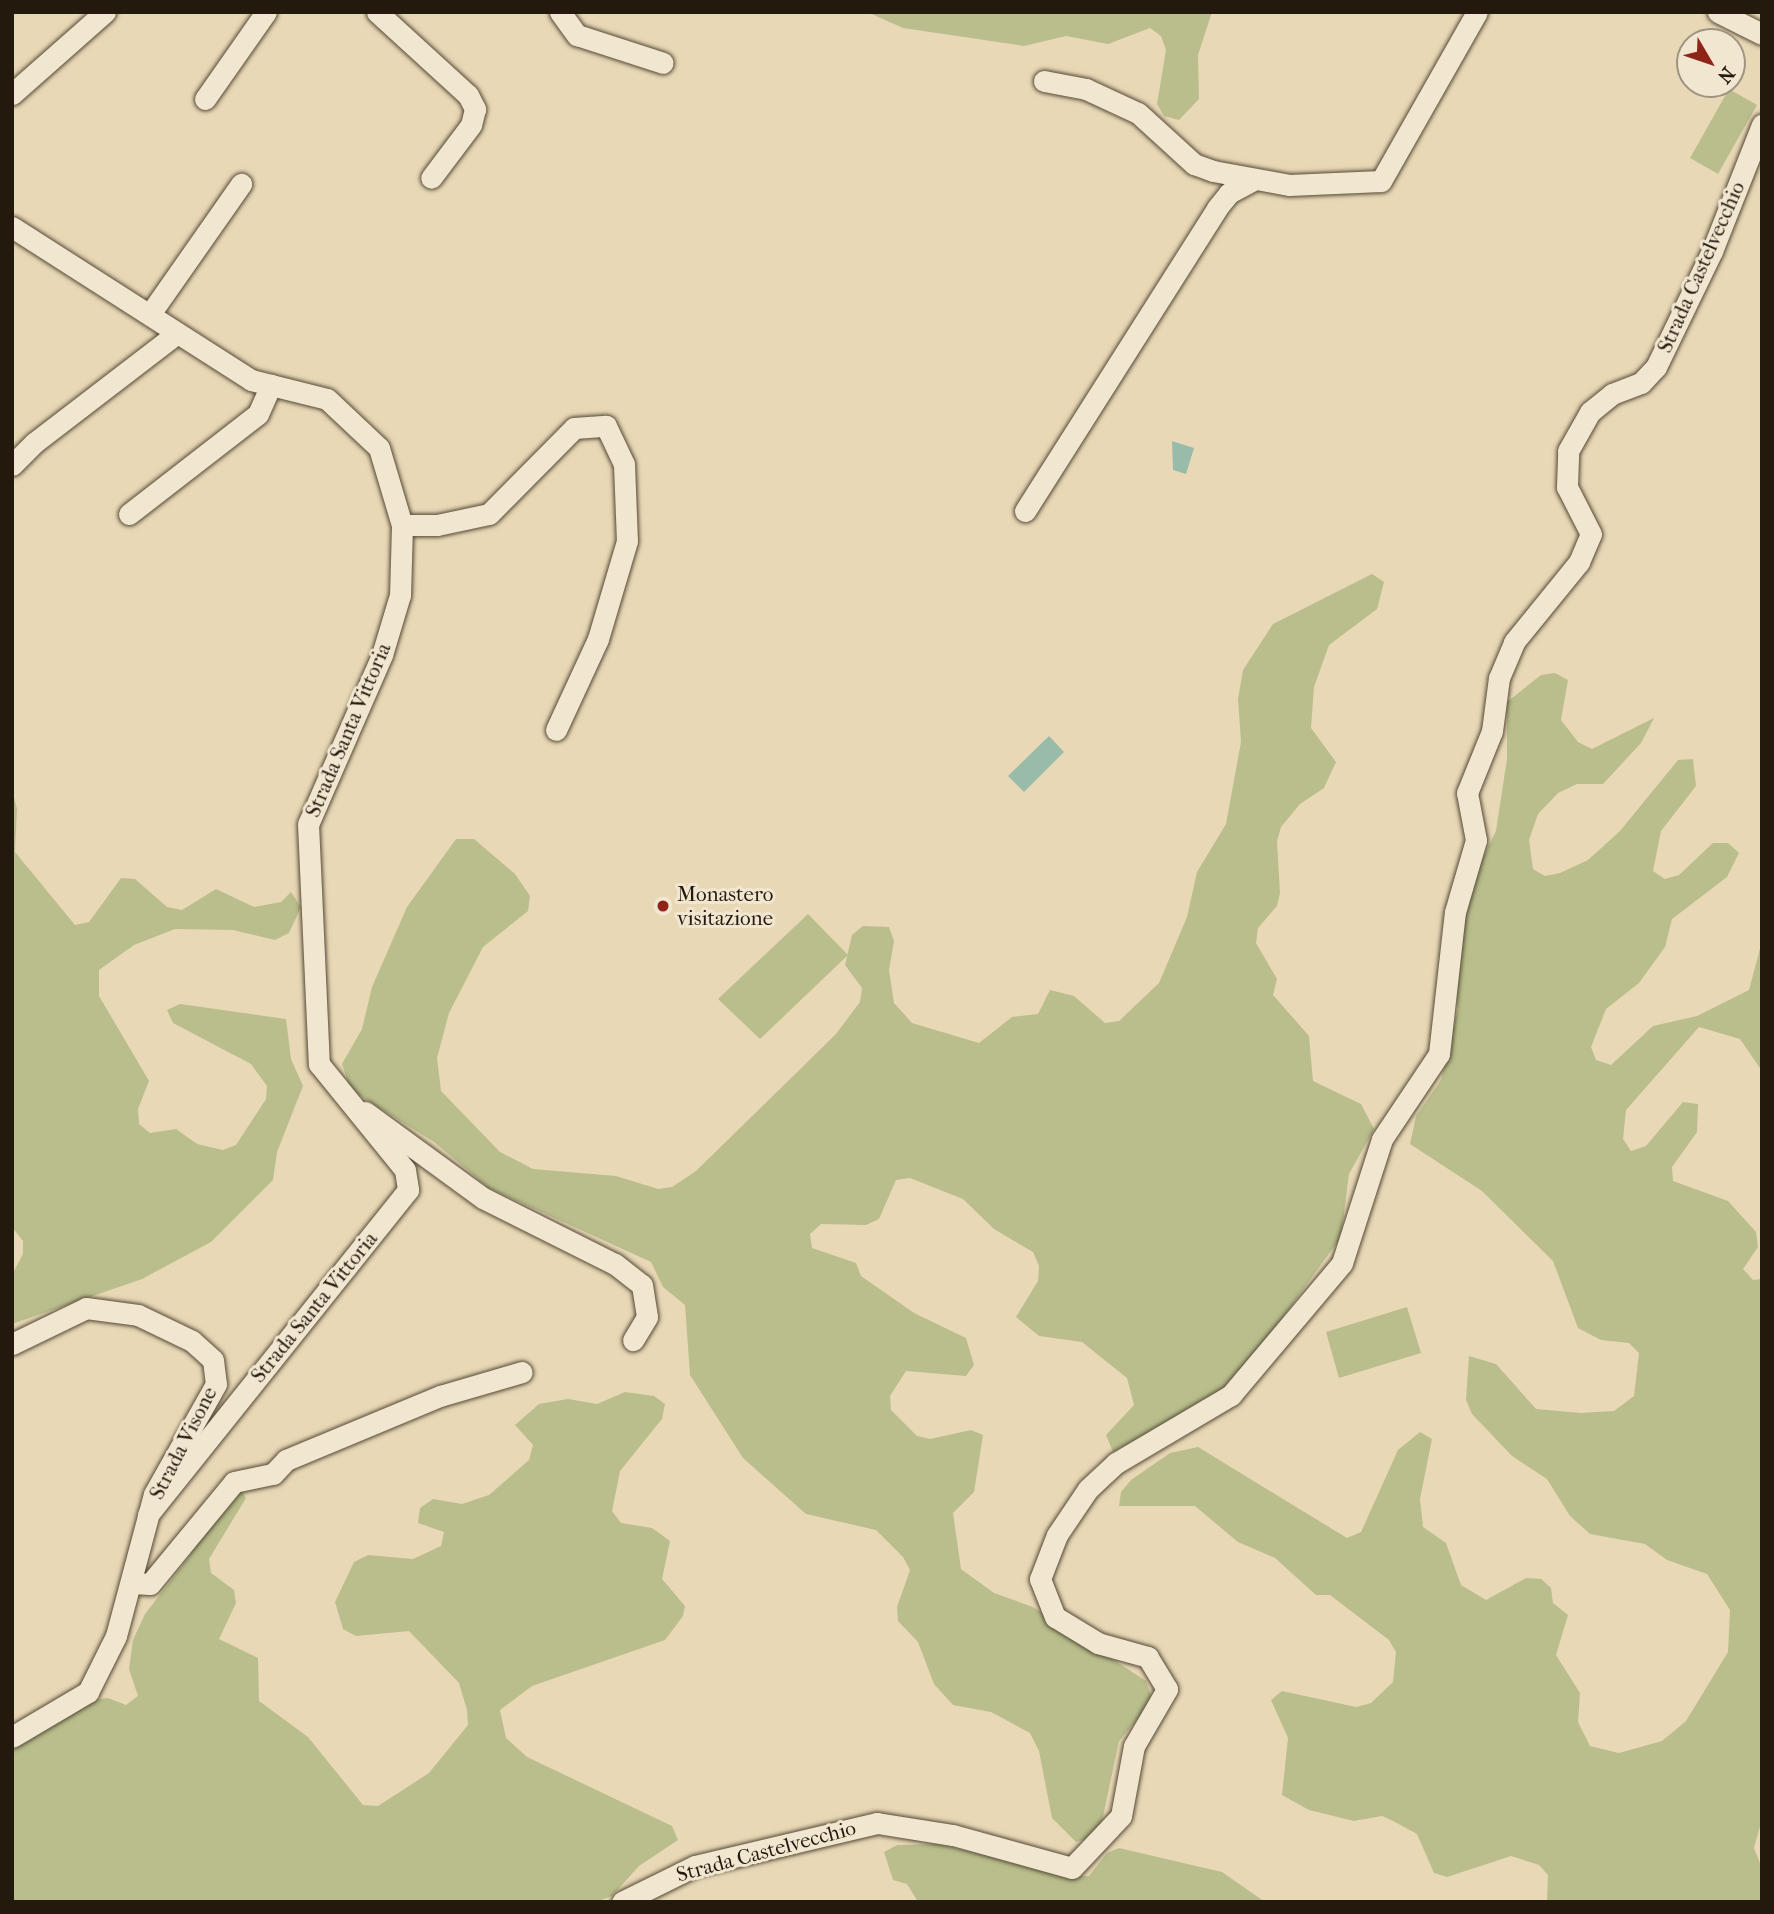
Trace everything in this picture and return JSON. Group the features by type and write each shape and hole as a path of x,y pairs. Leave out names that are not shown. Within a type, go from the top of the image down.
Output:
{"street":[{"path":"12,94 105,12"},
{"path":"205,99 266,12"},
{"path":"377,12 468,95 475,109 471,125 431,178"},
{"path":"560,12 577,35 663,63"},
{"path":"1044,81 1086,89 1138,113 1194,164 1252,181 1325,186 1381,181 1477,12"},
{"path":"1718,12 1762,34"},
{"name":"Strada Castelvecchio","path":"622,1902 695,1866 877,1823 953,1835 1072,1868 1121,1816 1134,1746 1167,1689 1148,1657 1098,1643 1055,1616 1040,1579 1057,1535 1088,1489 1116,1462 1231,1395 1342,1263 1382,1139 1439,1054 1455,912 1476,840 1467,793 1492,730 1499,678 1514,642 1579,562 1591,534 1567,486 1568,451 1590,412 1612,394 1641,383 1656,367 1712,251 1762,125"},
{"path":"1025,512 1217,208 1229,193 1252,181"},
{"path":"150,314 241,184"},
{"name":"Strada Santa Vittoria","path":"12,227 251,380 327,399 368,432 389,471 402,525 400,595 382,655 308,824 319,1064 342,1097 405,1170 408,1190 148,1515"},
{"path":"12,465 176,334"},
{"path":"129,514 258,414 271,385"},
{"path":"402,525 437,524 489,514 574,428 606,426 624,464 627,541 597,639 556,730"},
{"name":"Strada Santa Vittoria","path":"342,1097 483,1198 615,1264 642,1285 646,1317 633,1339"},
{"name":"Strada Visone","path":"12,1344 86,1308 138,1315 192,1341 213,1360 216,1384 154,1494 116,1636 88,1692 12,1737"},
{"path":"131,1583 150,1584 234,1482 273,1474 286,1460 440,1396 522,1373"}],"green space":[{"path":"867,12 1212,12 1198,55 1199,99 1179,120 1164,116 1157,104 1166,50 1161,36 1150,28 1108,44 1066,36 1024,46 903,28"},
{"path":"1724,98 1745,98 1757,105 1718,174 1690,158"},
{"path":"1372,574 1384,582 1377,609 1329,645 1314,687 1311,728 1336,762 1324,788 1300,804 1281,827 1277,841 1280,893 1277,906 1258,928 1256,943 1277,979 1273,995 1309,1036 1313,1081 1361,1104 1374,1129 1349,1174 1341,1237 1257,1353 1221,1392 1113,1452 1106,1435 1134,1405 1127,1378 1082,1342 1039,1336 1016,1317 1038,1281 1039,1266 1033,1252 994,1229 963,1199 910,1178 896,1180 879,1219 866,1225 821,1224 810,1234 812,1248 856,1263 861,1276 914,1313 966,1338 974,1365 966,1376 906,1371 890,1396 891,1410 917,1436 930,1439 971,1430 983,1435 974,1492 953,1513 961,1569 994,1593 1033,1607 1146,1681 1151,1695 1147,1708 1119,1741 1101,1826 1092,1837 1076,1842 1052,1818 1039,1751 1030,1733 991,1712 953,1705 934,1684 918,1642 898,1621 897,1607 910,1570 903,1557 876,1530 806,1514 743,1458 690,1375 685,1305 663,1287 651,1262 489,1188 434,1142 351,1090 342,1064 362,1029 372,987 407,907 456,839 474,839 515,874 530,896 528,911 483,947 449,1013 437,1058 441,1091 500,1152 533,1169 616,1176 658,1189 672,1187 696,1171 836,1034 860,1002 862,988 845,965 852,935 863,926 889,927 894,941 889,970 894,1003 912,1023 979,1043 1012,1017 1038,1014 1050,990 1074,996 1105,1023 1119,1021 1159,983 1187,917 1197,872 1226,824 1241,742 1238,699 1243,670 1273,624"},
{"path":"1555,673 1568,680 1561,720 1578,742 1592,749 1654,718 1641,743 1603,784 1577,784 1558,793 1538,814 1529,840 1533,869 1545,876 1560,873 1588,860 1620,831 1678,760 1693,759 1696,786 1661,831 1653,871 1665,879 1679,875 1713,843 1728,843 1739,853 1727,877 1672,919 1665,947 1639,983 1606,1009 1591,1047 1596,1060 1611,1065 1653,1026 1697,1016 1749,990 1762,941 1762,1071 1740,1039 1699,1027 1626,1110 1623,1139 1631,1151 1646,1146 1683,1102 1698,1104 1697,1132 1672,1167 1673,1181 1728,1201 1756,1232 1758,1247 1743,1269 1753,1280 1762,1279 1762,1819 1754,1848 1762,1868 1762,1902 1547,1902 1548,1875 1539,1865 1511,1856 1447,1877 1434,1873 1417,1834 1393,1821 1382,1816 1354,1821 1309,1810 1282,1795 1288,1738 1271,1700 1282,1691 1356,1707 1371,1703 1393,1682 1396,1652 1389,1640 1330,1595 1316,1595 1275,1558 1238,1542 1195,1506 1119,1506 1121,1492 1131,1480 1170,1453 1198,1447 1347,1538 1361,1532 1398,1450 1420,1432 1432,1439 1420,1499 1423,1527 1446,1543 1461,1585 1486,1600 1526,1578 1541,1579 1551,1588 1553,1603 1568,1615 1556,1655 1580,1693 1578,1722 1590,1746 1619,1753 1662,1741 1686,1721 1728,1652 1730,1610 1707,1574 1667,1560 1645,1544 1590,1534 1570,1516 1547,1479 1512,1456 1472,1414 1466,1400 1469,1356 1496,1364 1536,1409 1581,1413 1614,1411 1634,1396 1639,1353 1629,1343 1601,1340 1578,1328 1553,1261 1482,1191 1410,1144 1416,1116 1441,1080 1458,1009 1454,971 1476,871 1496,831 1507,759 1507,702 1541,675"},
{"path":"12,789 17,809 15,852 75,925 89,922 121,878 135,879 167,907 182,910 216,889 254,907 281,902 291,892 301,907 289,933 275,940 233,930 175,929 134,945 99,970 99,996 149,1081 138,1109 139,1124 150,1133 176,1129 197,1144 223,1150 236,1145 266,1099 267,1086 251,1064 173,1023 167,1010 180,1004 286,1019 291,1059 303,1086 277,1152 273,1180 211,1242 142,1279 12,1324 12,1275 23,1254 23,1241 12,1227"},
{"path":"808,914 848,955 760,1039 718,999"},
{"path":"1407,1307 1421,1353 1339,1378 1326,1332"},
{"path":"625,1392 654,1396 665,1404 662,1419 620,1471 612,1511 621,1523 652,1528 670,1541 662,1579 685,1606 683,1616 665,1640 532,1686 500,1710 506,1738 527,1757 672,1826 678,1840 639,1866 612,1896 596,1902 12,1902 12,1749 91,1700 108,1698 126,1705 138,1696 129,1669 133,1640 145,1614 189,1557 217,1502 239,1486 246,1498 209,1559 211,1573 234,1590 236,1603 219,1639 258,1658 259,1701 308,1737 363,1805 378,1806 429,1773 468,1725 467,1710 459,1683 409,1631 356,1636 343,1629 335,1602 354,1562 368,1555 413,1559 441,1546 444,1532 418,1523 420,1508 433,1499 462,1504 489,1495 529,1460 533,1445 515,1425 539,1404 568,1399 597,1404"},
{"path":"937,1844 1075,1876 1089,1876 1107,1853 1119,1848 1222,1872 1265,1902 918,1902 907,1884 893,1880 884,1852 897,1845"}],"shaded area":[{"path":"1172,441 1194,448 1186,474 1173,470"},
{"path":"1049,736 1064,752 1024,792 1008,776"}],"place":[{"name":"Monastero visitazione","path":"663,906"}]}
